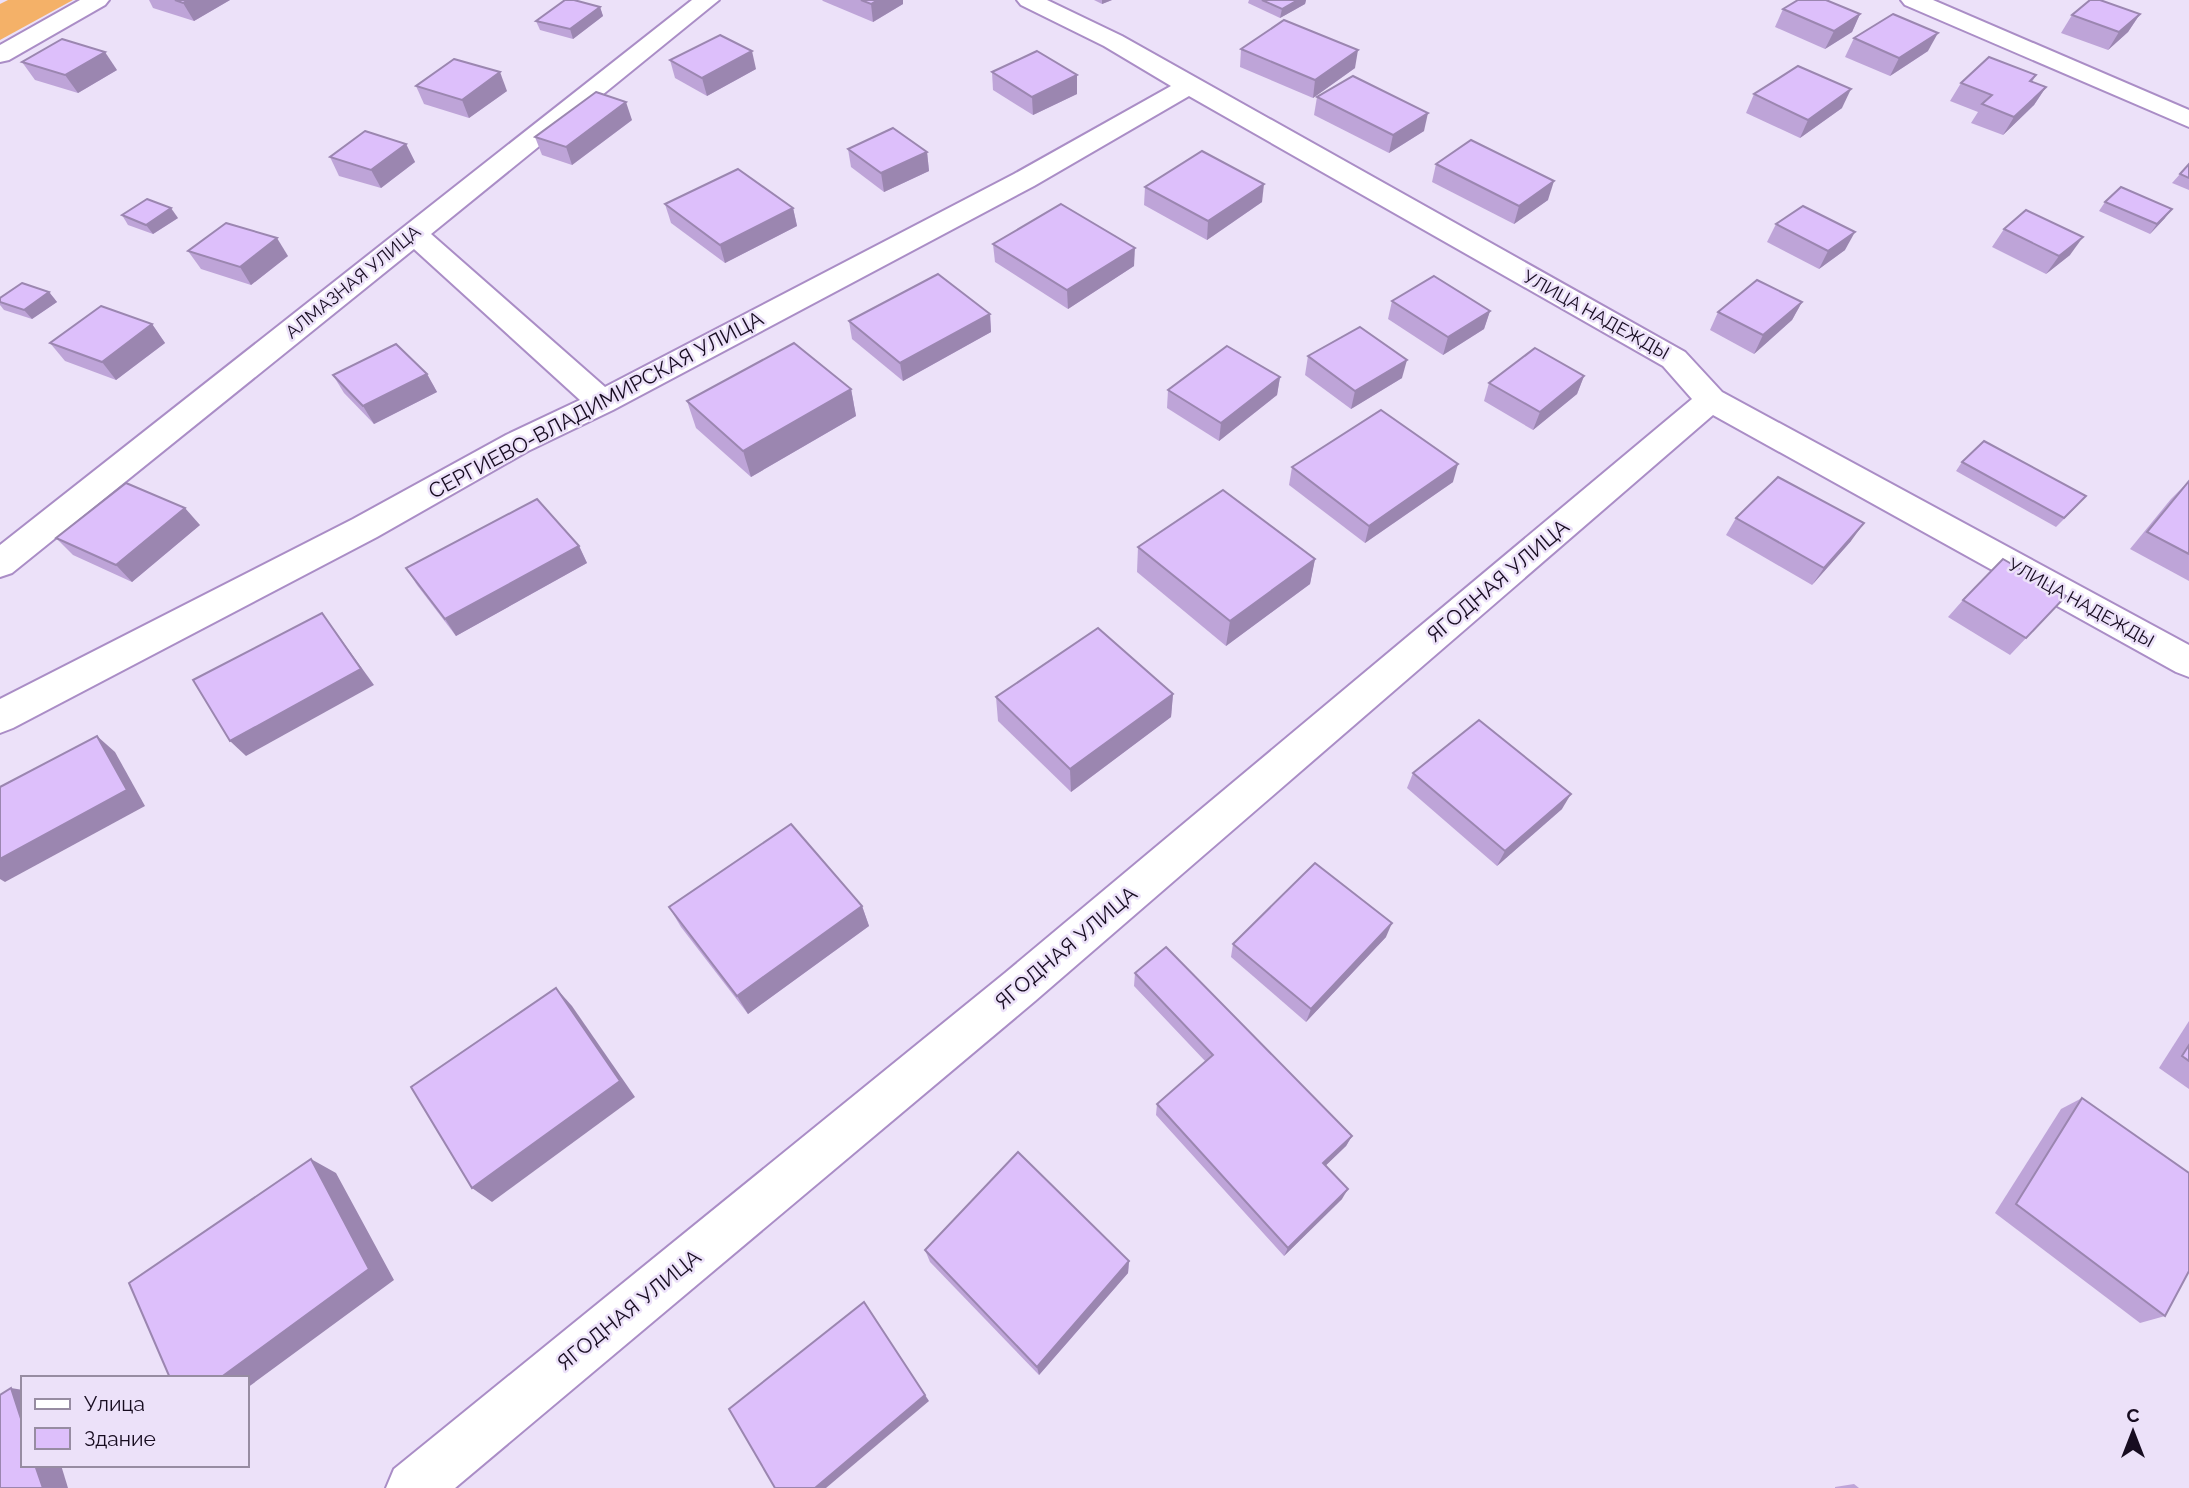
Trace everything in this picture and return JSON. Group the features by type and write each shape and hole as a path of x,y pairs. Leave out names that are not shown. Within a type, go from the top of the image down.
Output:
{"street":[{"path":"0,55 97,0"},
{"name":"АЛМАЗНАЯ УЛИЦА","path":"0,564 707,0"},
{"name":"УЛИЦА НАДЕЖДЫ","path":"1029,0 1113,41 1674,359 1711,400 2189,662"},
{"path":"1913,0 2189,119"},
{"name":"СЕРГИЕВО-ВЛАДИМИРСКАЯ УЛИЦА","path":"0,717 365,528 517,443 601,402 1024,180 1189,86"},
{"path":"414,234 601,402"},
{"name":"ЯГОДНАЯ УЛИЦА","path":"413,1488 1020,987 1711,400"}],"shaded area":[{"path":"8,0 73,0 0,40 0,4"}],"building":[{"path":"565,0 600,7 570,29 536,21"},
{"path":"861,0 878,0 871,4"},
{"path":"1262,0 1298,0 1282,9"},
{"path":"1798,0 1826,0 1860,14 1834,31 1783,9"},
{"path":"2090,0 2100,0 2140,14 2119,32 2072,15"},
{"path":"1893,14 1938,33 1899,58 1854,38"},
{"path":"1284,20 1358,50 1315,80 1241,49"},
{"path":"720,35 752,51 702,78 670,60"},
{"path":"62,39 105,52 65,75 22,62"},
{"path":"1037,51 1077,75 1032,97 992,72"},
{"path":"1989,57 2036,75 2030,81 2046,87 2014,117 1982,104 1992,95 1961,83"},
{"path":"454,59 500,72 462,100 416,86"},
{"path":"1798,66 1851,89 1808,120 1754,94"},
{"path":"1353,76 1428,113 1393,135 1317,97"},
{"path":"596,92 626,102 566,147 535,137"},
{"path":"893,128 927,152 881,173 848,149"},
{"path":"365,131 406,144 371,170 330,157"},
{"path":"1471,140 1554,181 1519,206 1436,164"},
{"path":"1202,151 1264,184 1208,221 1145,187"},
{"path":"2189,164 2189,178 2180,174"},
{"path":"738,169 793,208 720,245 665,204"},
{"path":"2121,187 2172,209 2157,224 2105,202"},
{"path":"147,199 171,208 146,225 122,215"},
{"path":"1061,204 1135,248 1067,290 993,244"},
{"path":"1803,206 1855,232 1828,251 1776,224"},
{"path":"2026,210 2083,237 2059,256 2004,229"},
{"path":"226,223 277,238 240,267 188,251"},
{"path":"938,274 990,314 900,363 849,321"},
{"path":"1434,276 1490,311 1448,337 1392,301"},
{"path":"1757,280 1802,302 1763,335 1718,312"},
{"path":"22,283 49,292 24,310 0,302 0,298"},
{"path":"101,306 152,324 102,362 50,343"},
{"path":"1360,327 1407,360 1355,391 1308,356"},
{"path":"794,343 851,389 743,451 687,401"},
{"path":"396,344 427,374 363,406 333,375"},
{"path":"1227,346 1280,377 1221,423 1168,390"},
{"path":"1535,348 1584,376 1540,412 1489,383"},
{"path":"1381,410 1458,464 1369,526 1292,467"},
{"path":"1984,441 2086,496 2064,518 1962,462"},
{"path":"1778,477 1864,523 1824,568 1736,518"},
{"path":"2189,481 2189,554 2147,532"},
{"path":"126,483 185,508 116,565 56,538"},
{"path":"1223,490 1315,559 1230,621 1138,547"},
{"path":"537,499 579,546 445,619 406,568"},
{"path":"2003,559 2066,596 2026,638 1963,600"},
{"path":"322,613 361,669 230,741 193,680"},
{"path":"1098,628 1173,694 1070,769 996,697"},
{"path":"1479,720 1571,794 1505,851 1413,773"},
{"path":"97,736 127,790 0,859 0,787"},
{"path":"791,824 862,906 737,996 669,907"},
{"path":"1315,863 1392,923 1311,1009 1233,944"},
{"path":"1166,947 1352,1136 1323,1163 1348,1189 1288,1248 1157,1104 1213,1055 1135,973"},
{"path":"556,988 620,1081 472,1188 411,1087"},
{"path":"2189,1045 2189,1061 2182,1056"},
{"path":"2082,1098 2189,1173 2189,1271 2165,1316 2016,1204"},
{"path":"1018,1152 1129,1261 1037,1367 925,1250"},
{"path":"311,1159 369,1269 223,1376 169,1376 129,1283"},
{"path":"864,1302 925,1395 815,1488 775,1488 729,1409"},
{"path":"11,1388 21,1419 21,1467 36,1467 43,1488 0,1488 0,1395"}]}
